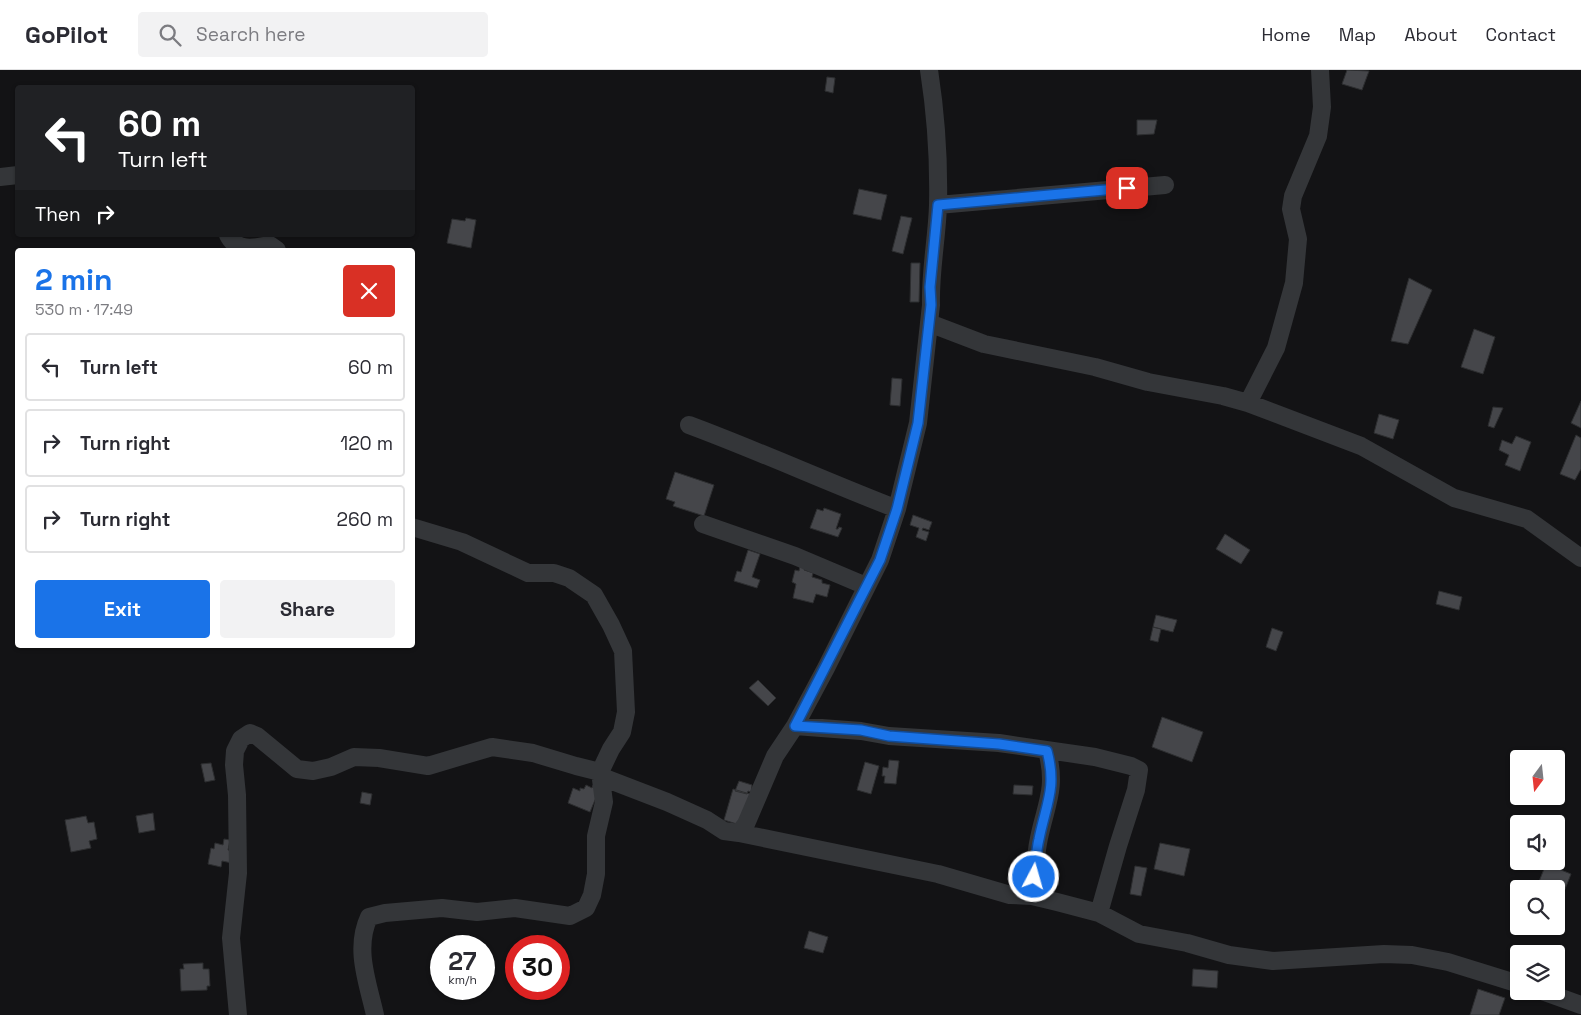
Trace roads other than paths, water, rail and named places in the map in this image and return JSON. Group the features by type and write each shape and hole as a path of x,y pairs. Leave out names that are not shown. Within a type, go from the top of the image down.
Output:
{"street":[{"path":"739,833 746,824 775,756 795,726 880,560 897,509 918,423 929,323 930,287 938,205 936,117 929,70"},
{"path":"1248,403 1276,348 1294,283 1298,238 1291,209 1293,196 1318,136 1322,107 1320,70"},
{"path":"0,177 15,175"},
{"path":"938,205 1165,185"},
{"path":"229,237 232,242 239,246 253,248 270,245 274,248"},
{"path":"929,323 984,344 1095,367 1148,382 1224,396 1248,403 1360,446 1454,498 1526,519 1581,558"},
{"path":"688,425 762,453 897,509"},
{"path":"703,524 795,556 866,586"},
{"path":"374,1015 361,950 364,927 369,917 386,913 442,908 477,912 515,908 570,916 586,908 592,895 596,874 596,836 604,802 601,774 622,732 626,712 623,651 594,595 569,578 554,572 528,573 462,542 415,528"},
{"path":"795,726 861,730 889,736 999,744 1095,757 1131,766 1139,770 1136,790 1099,913"},
{"path":"238,1015 231,938 238,873 237,795 234,765 235,752 241,739 250,733 257,736 297,769 313,771 331,767 354,757 387,759 428,766 492,747 533,753 601,774 707,820 724,831 938,874 1010,895 1032,896 1099,913 1139,934 1247,958 1281,961 1384,954 1412,955 1448,962 1510,981"},
{"path":"1032,896 1038,839 1050,795 1052,770 1047,751"},
{"path":"1565,999 1581,1005"}]}
